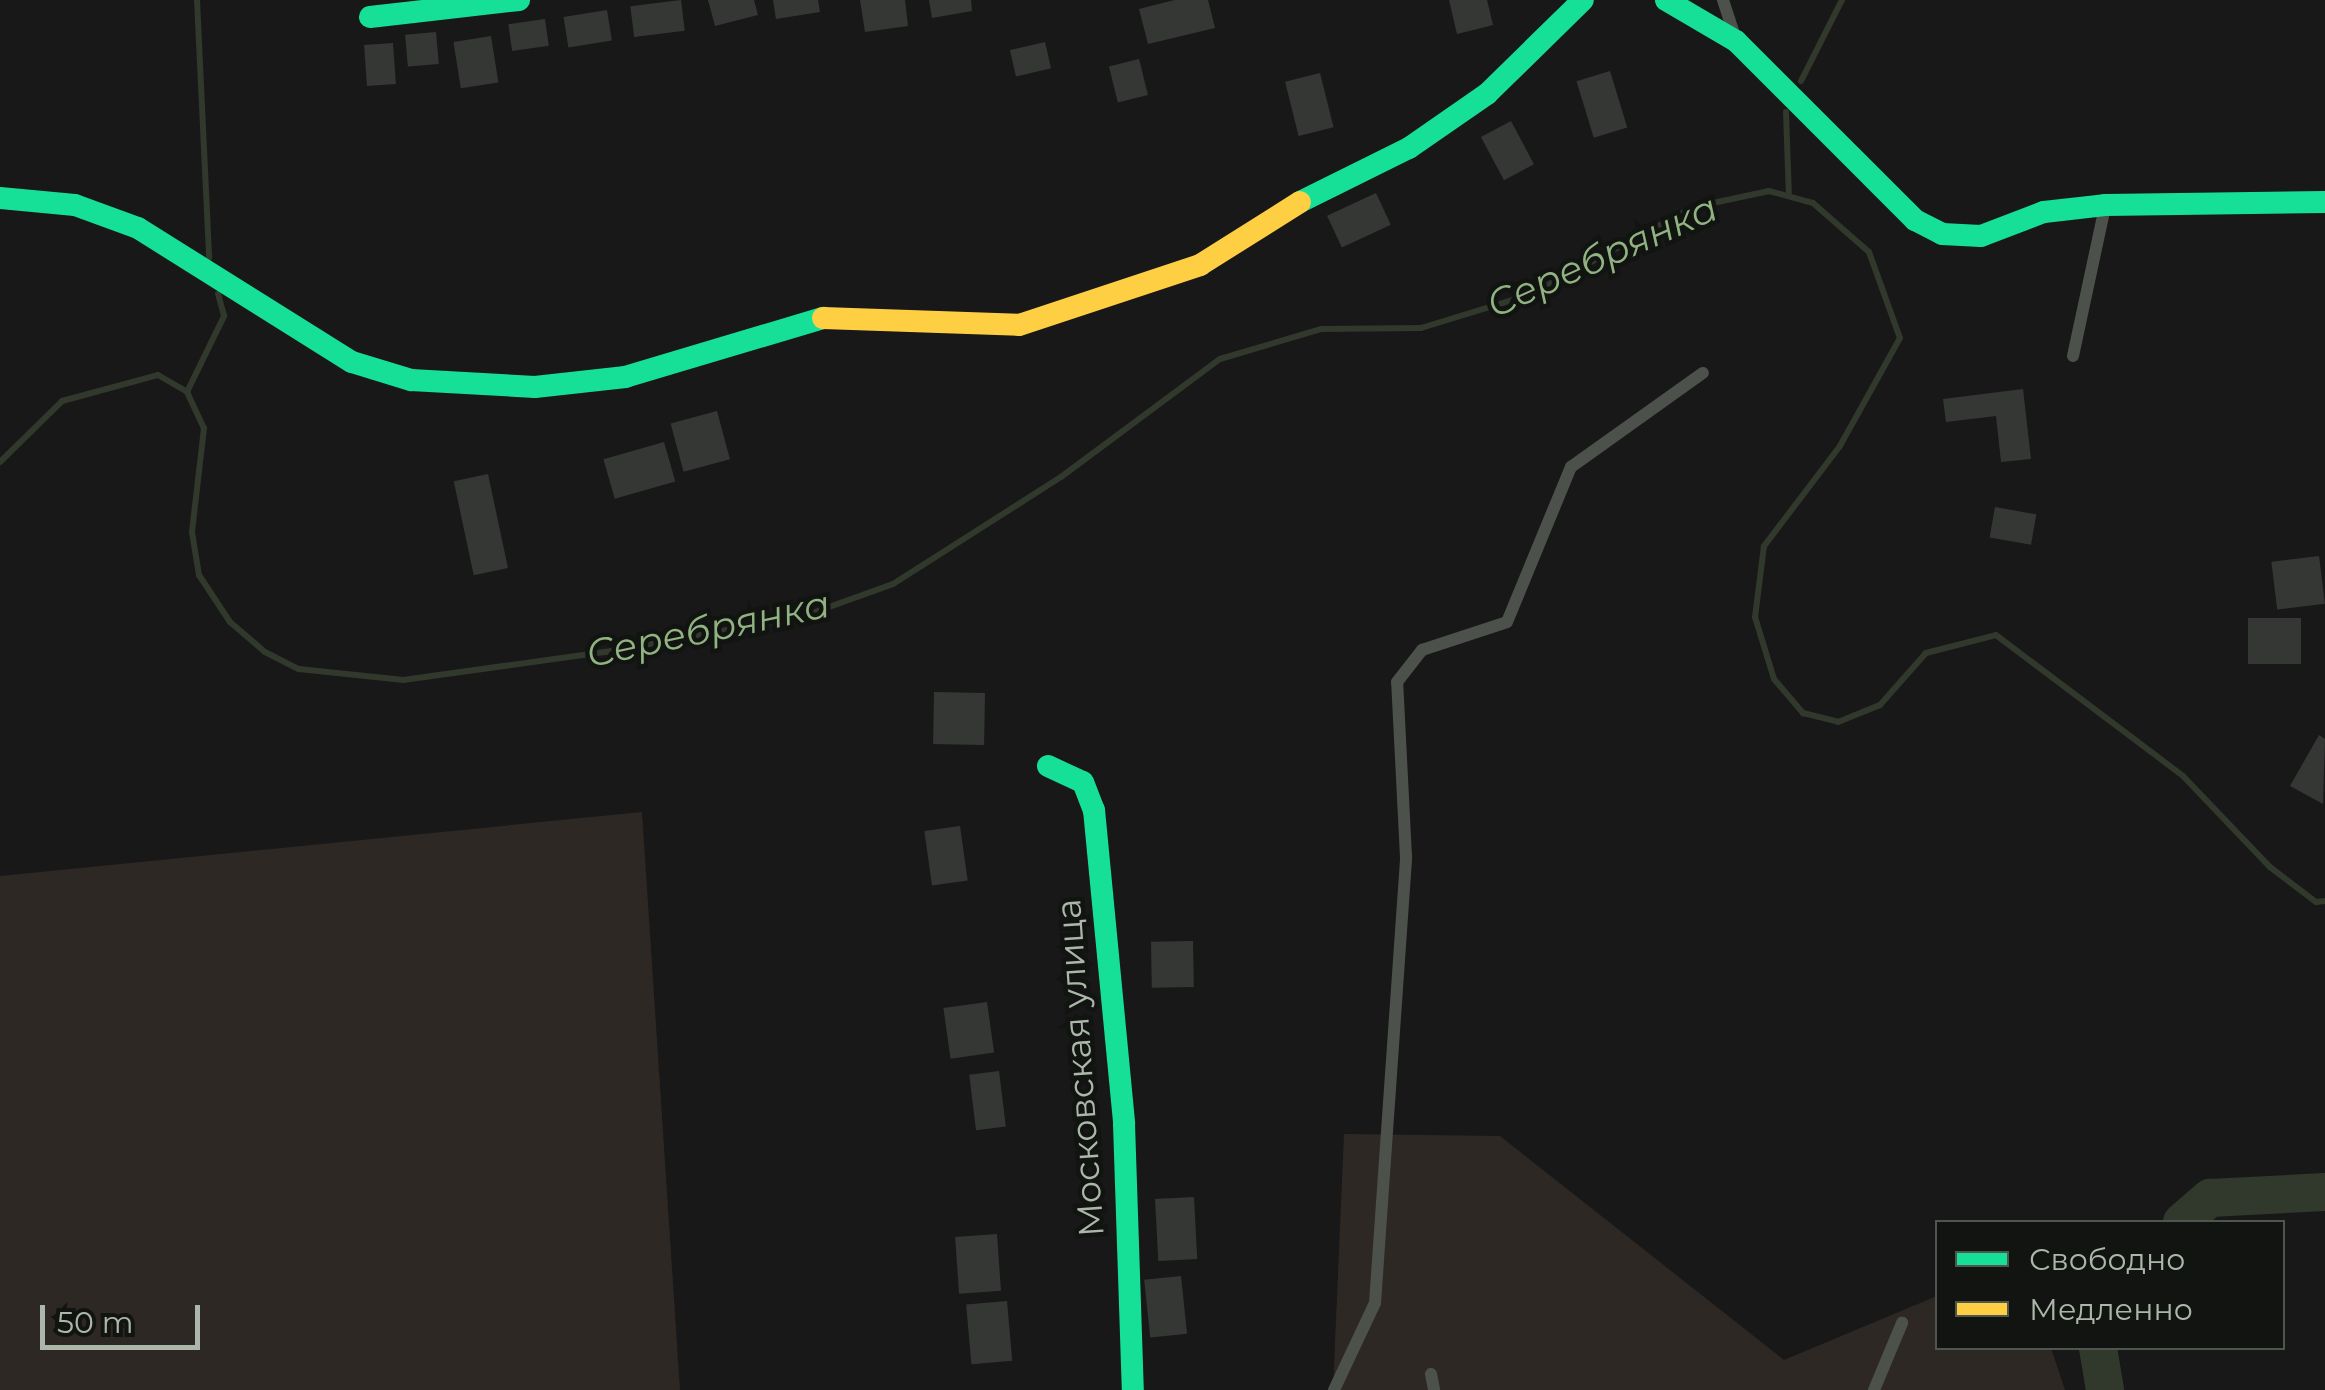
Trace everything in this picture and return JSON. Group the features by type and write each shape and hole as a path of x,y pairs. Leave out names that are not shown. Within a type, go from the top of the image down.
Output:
{"street":[{"path":"370,17 519,0"},
{"path":"0,198 75,205 138,228 352,362 411,380 535,387 625,377 682,364 740,336 854,312 1019,325 1125,296 1200,265 1324,187 1409,148 1487,94 1582,0"},
{"path":"1666,0 1736,41 1915,220 1942,234 1981,236 2044,212 2105,205 2325,202"},
{"name":"Московская улица","path":"1048,766 1083,782 1094,810 1124,1124 1133,1390"}],"lane":[{"path":"1722,0 1736,41"},
{"path":"2073,356 2105,205"},
{"path":"1334,1390 1376,1303 1406,857 1397,682 1422,650 1507,622 1571,467 1703,374"},
{"path":"1874,1390 1902,1323"},
{"path":"1432,1374 1434,1390"}],"shaded area":[{"path":"642,812 680,1390 0,1390 0,876"},
{"path":"1344,1134 1500,1136 1784,1360 1935,1297 1935,1350 2052,1350 2065,1390 1333,1390"}],"building":[{"path":"681,0 685,31 634,37 630,6"},
{"path":"708,0 754,0 758,15 715,26"},
{"path":"773,0 818,0 820,12 776,19"},
{"path":"860,0 905,0 908,26 865,32"},
{"path":"929,0 971,0 972,11 932,18"},
{"path":"1175,0 1208,0 1215,28 1148,44 1139,9"},
{"path":"1449,0 1487,0 1493,25 1457,34"},
{"path":"607,10 612,41 568,48 564,17"},
{"path":"545,19 549,46 512,51 508,24"},
{"path":"436,32 439,64 408,67 405,35"},
{"path":"491,36 498,82 461,88 453,42"},
{"path":"1045,42 1051,68 1016,76 1010,50"},
{"path":"393,43 396,84 367,86 364,45"},
{"path":"1139,59 1148,95 1118,102 1109,66"},
{"path":"1610,71 1627,127 1594,138 1577,81"},
{"path":"1320,73 1334,127 1299,136 1285,82"},
{"path":"1511,121 1534,164 1504,180 1481,137"},
{"path":"1376,193 1391,225 1342,248 1327,216"},
{"path":"2023,389 2031,459 2001,462 1996,416 1946,422 1943,399"},
{"path":"717,411 730,459 684,472 671,423"},
{"path":"664,442 675,481 615,499 603,459"},
{"path":"488,474 508,568 474,575 454,481"},
{"path":"1995,507 2036,514 2031,545 1990,538"},
{"path":"2319,556 2325,604 2277,609 2271,562"},
{"path":"2248,618 2301,618 2301,664 2248,664"},
{"path":"934,692 985,693 984,745 933,744"},
{"path":"2319,735 2325,739 2323,804 2290,786"},
{"path":"960,826 968,880 932,885 924,831"},
{"path":"1193,941 1194,987 1152,988 1151,942"},
{"path":"987,1002 994,1053 951,1059 943,1008"},
{"path":"999,1071 1006,1127 976,1130 969,1075"},
{"path":"1194,1197 1197,1259 1158,1261 1155,1199"},
{"path":"997,1234 1001,1291 959,1294 955,1237"},
{"path":"1181,1276 1187,1334 1150,1338 1144,1280"},
{"path":"1007,1301 1012,1361 971,1364 966,1305"}],"waterway":[{"path":"197,0 209,258"},
{"path":"1801,81 1842,0"},
{"path":"1786,112 1789,196"},
{"name":"Серебрянка","path":"0,462 62,401 158,375 187,392 204,428 192,532 199,575 230,622 265,652 299,669 403,680 606,652 804,616 893,584 1061,477 1220,359 1321,329 1421,328 1529,295 1694,207 1769,191 1813,203 1869,252 1900,338 1840,446 1764,546 1755,617 1774,679 1803,713 1838,722 1880,705 1926,653 1996,635 2183,776 2270,867 2316,902 2325,901"},
{"path":"187,392 224,316 218,294"},
{"path":"2184,1220 2210,1198 2325,1192"},
{"path":"2098,1350 2105,1390"}],"traffic: fast":[{"path":"370,17 519,0"},
{"path":"1300,202 1409,148 1487,94 1583,0"},
{"path":"1666,0 1736,41 1915,220 1942,234 1981,236 2044,212 2105,205 2325,202"},
{"path":"0,198 75,205 138,228 352,362 411,380 535,387 625,377 823,318"},
{"path":"1048,766 1083,782 1094,810 1124,1124 1133,1390"}],"traffic: slow":[{"path":"823,318 1019,325 1200,265 1300,202"}]}
